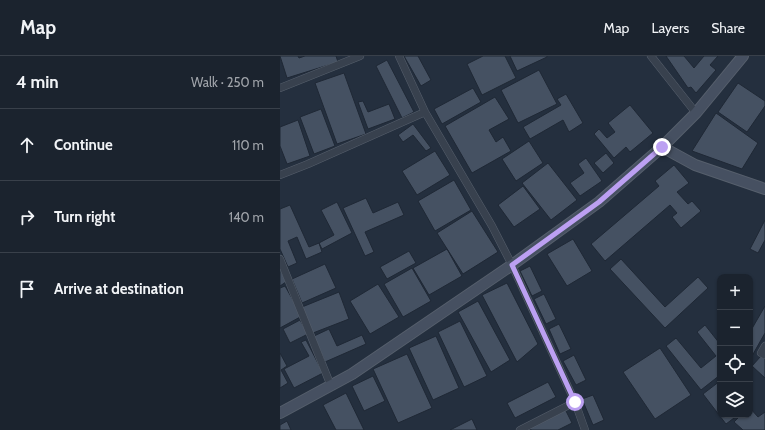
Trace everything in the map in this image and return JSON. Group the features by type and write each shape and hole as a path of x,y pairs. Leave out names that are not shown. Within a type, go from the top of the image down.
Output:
{"main road":[{"path":"280,414 352,374 512,265 599,202 662,147 696,113 743,56"},
{"path":"662,147 695,165 765,189"}],"street":[{"path":"280,88 360,56"},
{"path":"399,56 425,112 492,226 512,265 575,402 585,430"},
{"path":"651,56 696,113"},
{"path":"280,175 425,112"},
{"path":"280,259 331,386"},
{"path":"765,346 761,353 765,355"},
{"path":"520,430 575,402"}],"building":[{"path":"280,56 298,56 299,58 305,56 336,56 338,62 287,78"},
{"path":"404,56 418,56 431,80 421,86"},
{"path":"483,56 505,56 516,78 482,95 467,64"},
{"path":"510,56 547,56 547,57 517,71"},
{"path":"666,56 684,56 694,68 704,56 718,56 710,65 716,70 696,93 691,87 688,88"},
{"path":"387,60 414,112 402,118 376,66"},
{"path":"539,70 557,104 518,123 501,90"},
{"path":"344,73 366,134 337,144 315,83"},
{"path":"738,83 765,101 765,106 747,132 718,112"},
{"path":"473,88 481,102 442,124 434,109"},
{"path":"566,94 583,123 569,132 563,120 530,139 523,127 561,105 557,99"},
{"path":"495,97 509,119 489,130 496,142 503,137 511,151 472,173 445,126"},
{"path":"363,101 368,112 389,104 395,119 368,129 358,102"},
{"path":"630,105 653,133 630,152 626,147 614,158 594,134 599,129 607,138 615,132 608,123"},
{"path":"321,109 335,146 314,154 300,117"},
{"path":"716,113 758,143 742,169 692,151"},
{"path":"298,120 310,156 287,164 280,146 280,127"},
{"path":"413,124 431,148 426,151 413,135 403,142 398,135"},
{"path":"529,141 543,163 516,181 502,159"},
{"path":"435,151 450,175 417,195 402,171"},
{"path":"606,153 614,163 603,173 594,163"},
{"path":"586,158 602,181 580,196 570,183 584,173 578,164"},
{"path":"548,163 577,200 551,220 522,183"},
{"path":"674,165 689,183 677,192 688,204 692,201 701,211 681,228 672,217 677,213 670,205 605,261 591,244 659,186 655,181"},
{"path":"454,180 471,210 435,231 418,201"},
{"path":"523,186 540,209 514,227 498,205"},
{"path":"366,198 373,213 398,202 404,215 365,232 374,252 365,256 343,208"},
{"path":"337,202 352,233 322,249 319,243 334,235 321,210"},
{"path":"290,205 309,247 319,243 322,252 306,259 297,237 288,241 297,263 288,267 280,249 280,209"},
{"path":"472,211 498,252 463,274 437,233"},
{"path":"765,220 765,240 758,253 750,249"},
{"path":"573,239 592,271 567,286 547,254"},
{"path":"447,249 462,276 429,295 413,268"},
{"path":"409,251 416,263 387,279 380,267"},
{"path":"621,259 665,307 698,277 708,288 665,328 610,269"},
{"path":"325,264 336,288 302,303 292,279"},
{"path":"530,266 542,291 532,296 520,271"},
{"path":"280,268 286,282 280,286"},
{"path":"412,268 431,301 403,317 384,284"},
{"path":"507,283 538,344 517,362 482,295"},
{"path":"378,284 399,317 370,334 350,301"},
{"path":"285,286 302,316 280,328 280,288"},
{"path":"339,292 349,319 313,333 302,307"},
{"path":"544,294 556,319 546,324 534,299"},
{"path":"478,301 510,360 491,372 458,312"},
{"path":"765,306 765,333 753,354 753,346 753,327"},
{"path":"300,320 308,334 290,343 283,329"},
{"path":"460,321 487,376 464,387 438,332"},
{"path":"559,324 571,349 560,354 549,329"},
{"path":"705,325 717,340 717,377 701,390 666,346 676,338 701,368 716,356 697,332"},
{"path":"329,329 337,346 362,335 366,344 325,362 314,336"},
{"path":"436,336 459,388 433,400 409,348"},
{"path":"306,340 323,373 294,388 284,369 309,356 301,342"},
{"path":"660,348 691,395 655,419 623,372"},
{"path":"280,353 287,366 281,370 288,383 280,388"},
{"path":"407,354 432,408 398,423 373,369"},
{"path":"574,355 586,380 576,385 563,361"},
{"path":"761,356 765,359 765,378 753,367 753,365"},
{"path":"373,376 385,401 364,411 352,386"},
{"path":"548,382 556,397 515,418 507,403"},
{"path":"717,383 717,412 703,394"},
{"path":"346,393 364,430 336,430 323,405"},
{"path":"593,395 604,420 593,425 582,399"},
{"path":"565,409 572,423 558,430 531,430 530,427"},
{"path":"753,411 758,417 765,412 765,430 743,430 734,422 738,418 753,418"},
{"path":"721,418 734,418 726,424"},
{"path":"472,419 477,430 450,430"},
{"path":"287,421 291,430 280,430 280,425"}],"route":[{"path":"575,402 512,265 599,202 662,147"}]}
